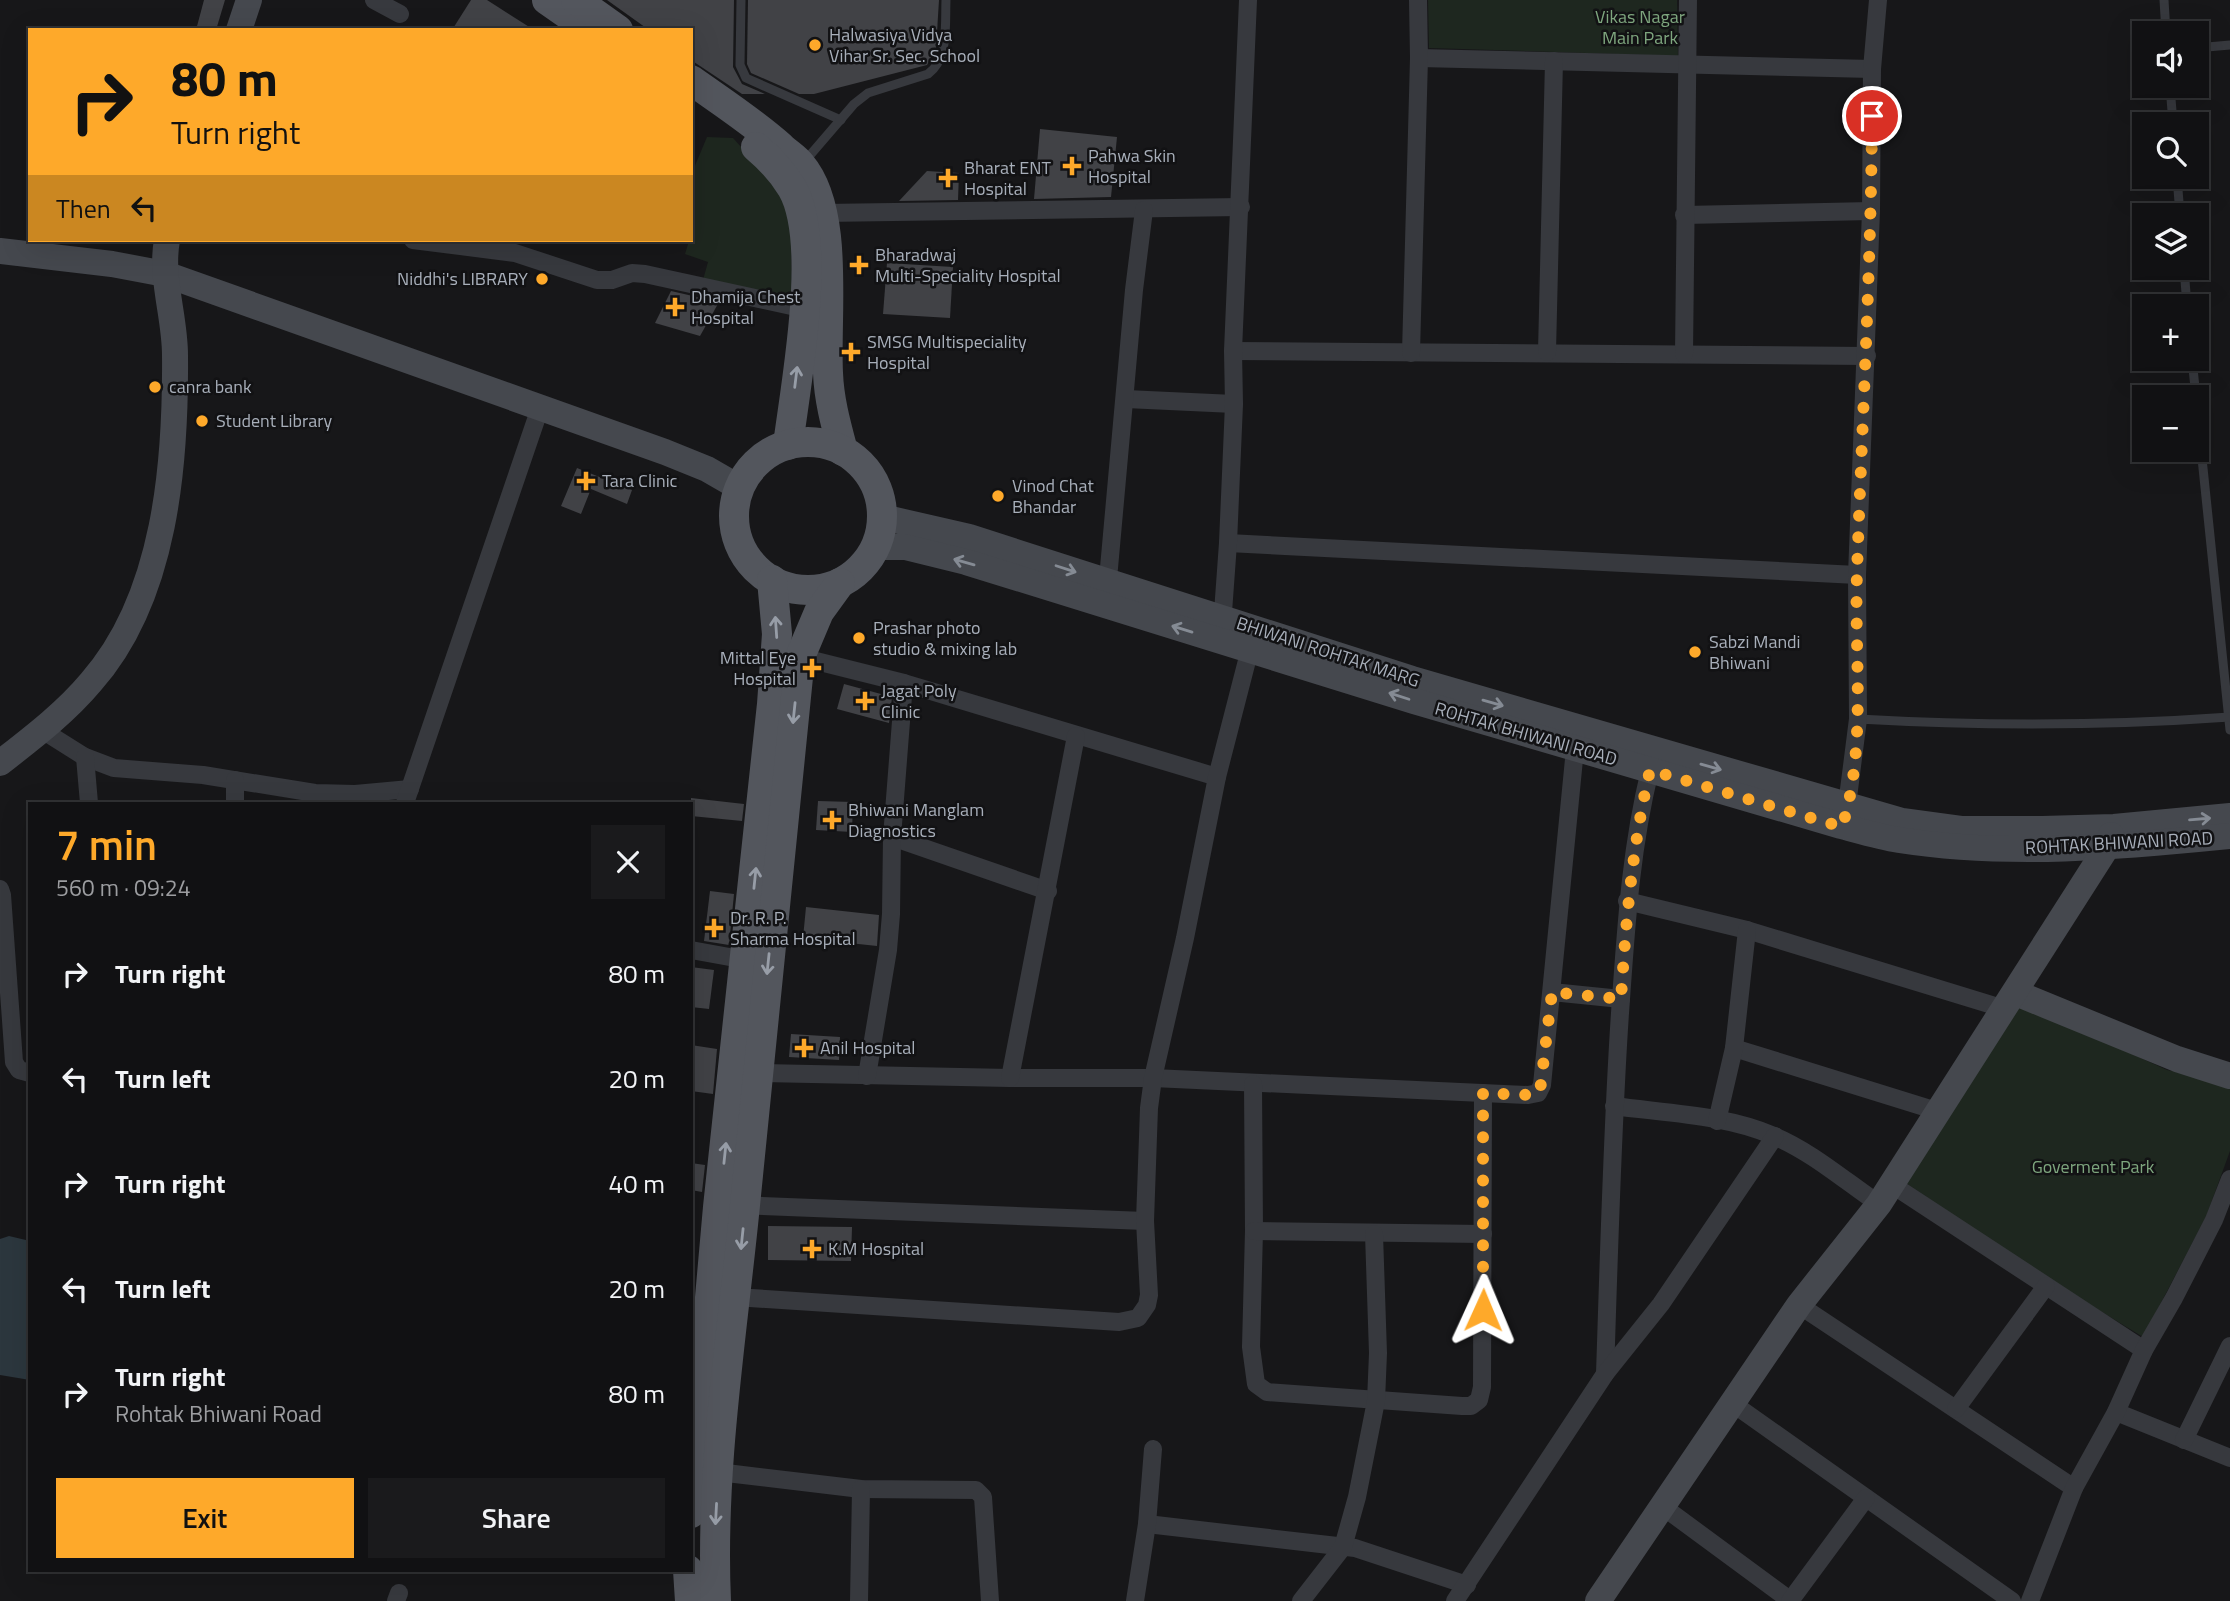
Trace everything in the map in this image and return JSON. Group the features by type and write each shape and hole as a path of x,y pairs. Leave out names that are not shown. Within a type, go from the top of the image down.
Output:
{"main road":[{"path":"547,0 587,28"},
{"path":"576,0 615,28"},
{"path":"693,81 761,129 802,165 815,189 823,213 828,272 828,374 832,408 843,451"},
{"path":"693,101 768,157 792,188 803,221 805,309 788,445"},
{"path":"825,444 843,451 859,463 872,478 880,497 882,517 876,547 857,572 840,583 817,590 794,589 772,580 755,567 742,550 735,530 734,508 740,488 751,469 768,454 788,445 825,444"},
{"path":"716,1601 713,1554 721,1422 735,1297 732,1206 746,960 777,634 772,580"},
{"path":"693,1467 698,1353 732,1206 757,1073 800,657 819,612 840,583"},
{"path":"688,1572 690,1601"}],"street":[{"path":"240,28 250,0"},
{"path":"374,0 400,14"},
{"path":"1221,629 1234,404 1233,351 1248,0"},
{"path":"1411,352 1419,58 1418,0"},
{"path":"1684,354 1688,0"},
{"path":"1845,817 1858,719 1857,576 1867,356 1872,69 1878,0"},
{"path":"1419,58 1872,69"},
{"path":"1547,352 1554,61"},
{"path":"823,213 1241,207"},
{"path":"876,547 905,547 1107,595 1134,290 1144,210"},
{"path":"1684,215 1871,211"},
{"path":"0,763 42,730 92,682 119,644 151,566 163,516 173,452 176,399 175,341 165,274 167,242"},
{"path":"429,242 515,253 597,280 612,280 632,273 645,274 805,309"},
{"path":"0,251 112,264 165,274 665,452 707,469 740,488"},
{"path":"1233,351 1867,356"},
{"path":"1126,399 1234,404"},
{"path":"42,730 85,757 114,768 203,775 315,793 408,796 540,408"},
{"name":"BHIWANI ROHTAK MARG","path":"882,517 969,537 1107,595 1221,629 1412,679 1845,817 1902,821 1961,830 2110,837 2230,816"},
{"path":"1228,543 1857,576"},
{"name":"ROHTAK BHIWANI ROAD","path":"1221,629 1250,649 1575,748 1650,770 1845,817"},
{"path":"735,1297 1119,1322 1133,1321 1143,1313 1149,1295 1145,1221 1149,1108 1153,1078 1185,938 1217,777 1250,649"},
{"path":"800,657 904,683 1217,777"},
{"path":"867,1076 888,950 892,837 904,683"},
{"path":"1010,1078 1076,736"},
{"path":"757,1073 1153,1078 1528,1095 1540,1091 1575,748"},
{"path":"85,757 89,802"},
{"path":"1605,1374 1614,1106 1627,901 1634,843 1650,770"},
{"path":"235,780 236,802"},
{"name":"ROHTAK BHIWANI ROAD","path":"2110,837 2230,836"},
{"path":"892,837 1048,891"},
{"path":"1598,1601 1800,1305 1885,1194 2010,1001 2110,837"},
{"path":"0,889 15,1062 19,1070 28,1072"},
{"path":"1627,901 1747,930 2010,1001 2230,1076"},
{"path":"1717,1121 1734,1048 1747,930"},
{"path":"693,950 746,960"},
{"path":"1552,992 1621,999"},
{"path":"1734,1048 1937,1111"},
{"path":"1253,1084 1254,1231 1251,1347 1256,1384 1267,1392 1462,1406 1471,1406 1479,1400 1482,1387 1483,1093"},
{"path":"1614,1106 1717,1121 1757,1129 1775,1136 1885,1194 2046,1286 2144,1350"},
{"path":"1455,1601 1605,1374 1661,1304 1775,1136"},
{"path":"2030,1601 2074,1488 2116,1412 2144,1350 2222,1220 2230,1179"},
{"path":"732,1206 1145,1221"},
{"path":"1254,1231 1483,1234"},
{"path":"1301,1601 1343,1546 1357,1497 1376,1401 1378,1364 1374,1234"},
{"path":"1956,1409 2046,1286"},
{"path":"1800,1305 2074,1488"},
{"path":"2184,1440 2230,1346"},
{"path":"1732,1403 2012,1601"},
{"path":"2116,1412 2230,1458"},
{"path":"1135,1601 1147,1524 1153,1450"},
{"path":"718,1472 861,1489 969,1489 981,1494 990,1601"},
{"path":"859,1601 861,1489"},
{"path":"1662,1506 1791,1601 1866,1498"},
{"path":"1147,1524 1343,1546 1467,1585"}],"lane":[{"path":"741,0 740,65 746,78 841,120"},
{"path":"802,165 868,93 928,74 935,69 940,63 942,51 946,0"},
{"path":"2164,0 2165,21"},
{"path":"2209,47 2230,45"},
{"path":"2203,462 2230,730"},
{"path":"1858,719 1961,724 2094,724 2229,717"}],"green space":[{"name":"Vikas Nagar Main Park","path":"1428,0 1677,0 1678,56 1429,48"},
{"path":"707,137 733,138 777,187 791,224 792,296 703,280 708,262 685,254 689,242 693,242 693,170"},
{"name":"Goverment Park","path":"2017,1001 2167,1070 2230,1084 2230,1151 2206,1217 2143,1337 2046,1278 1903,1181"}],"shaded area":[{"path":"9,1236 28,1241 28,1380 0,1375 0,1239"}],"building":[{"path":"204,0 225,0 217,28 197,28"},
{"path":"471,0 487,0 531,28 453,28"},
{"path":"607,0 734,0 733,67 742,84 765,94 742,94 693,61 693,28 646,28"},
{"name":"Halwasiya Vidya Vihar Sr. Sec. School","path":"748,0 939,0 936,49 927,65 814,94 799,94 751,73 747,64"},
{"path":"1040,129 1117,137 1111,197 1034,199"},
{"path":"927,171 959,173 958,200 899,201"},
{"path":"887,263 953,267 950,318 883,314"},
{"path":"671,291 719,302 700,336 655,323"},
{"path":"577,468 632,490 627,504 591,489 581,514 561,506"},
{"path":"844,684 892,697 889,723 837,709"},
{"path":"691,798 744,804 742,821 693,816"},
{"path":"818,801 853,802 852,832 816,830"},
{"path":"710,891 734,894 729,945 704,941"},
{"path":"806,907 879,915 877,946 803,938"},
{"path":"693,967 714,970 709,1009 693,1007"},
{"path":"791,1034 840,1037 839,1060 789,1057"},
{"path":"693,1045 717,1049 713,1094 693,1091"},
{"path":"693,1163 705,1165 702,1192 693,1190"},
{"path":"768,1226 852,1227 851,1261 768,1260"}],"place":[{"name":"Halwasiya Vidya Vihar Sr. Sec. School","path":"815,45"},
{"name":"Pahwa Skin Hospital","path":"1072,166"},
{"name":"Bharat ENT Hospital","path":"948,178"},
{"name":"Bharadwaj Multi-Speciality Hospital","path":"859,265"},
{"name":"Niddhi's LIBRARY","path":"542,279"},
{"name":"Dhamija Chest Hospital","path":"675,307"},
{"name":"SMSG Multispeciality Hospital","path":"851,352"},
{"name":"canra bank","path":"155,387"},
{"name":"Student Library","path":"202,421"},
{"name":"Tara Clinic","path":"586,481"},
{"name":"Vinod Chat Bhandar","path":"998,496"},
{"name":"Prashar photo studio & mixing lab","path":"859,638"},
{"name":"Sabzi Mandi Bhiwani","path":"1695,652"},
{"name":"Mittal Eye Hospital","path":"812,668"},
{"name":"Jagat Poly Clinic","path":"865,701"},
{"name":"Bhiwani Manglam Diagnostics","path":"832,820"},
{"name":"Dr. R. P. Sharma Hospital","path":"714,928"},
{"name":"Anil Hospital","path":"804,1048"},
{"name":"K.M Hospital","path":"812,1249"}],"route":[{"path":"1483,1310 1483,1093 1528,1095 1540,1091 1552,992 1621,999 1627,901 1634,843 1650,770 1842,827 1848,807 1858,719 1857,576 1867,356 1872,116"}]}
